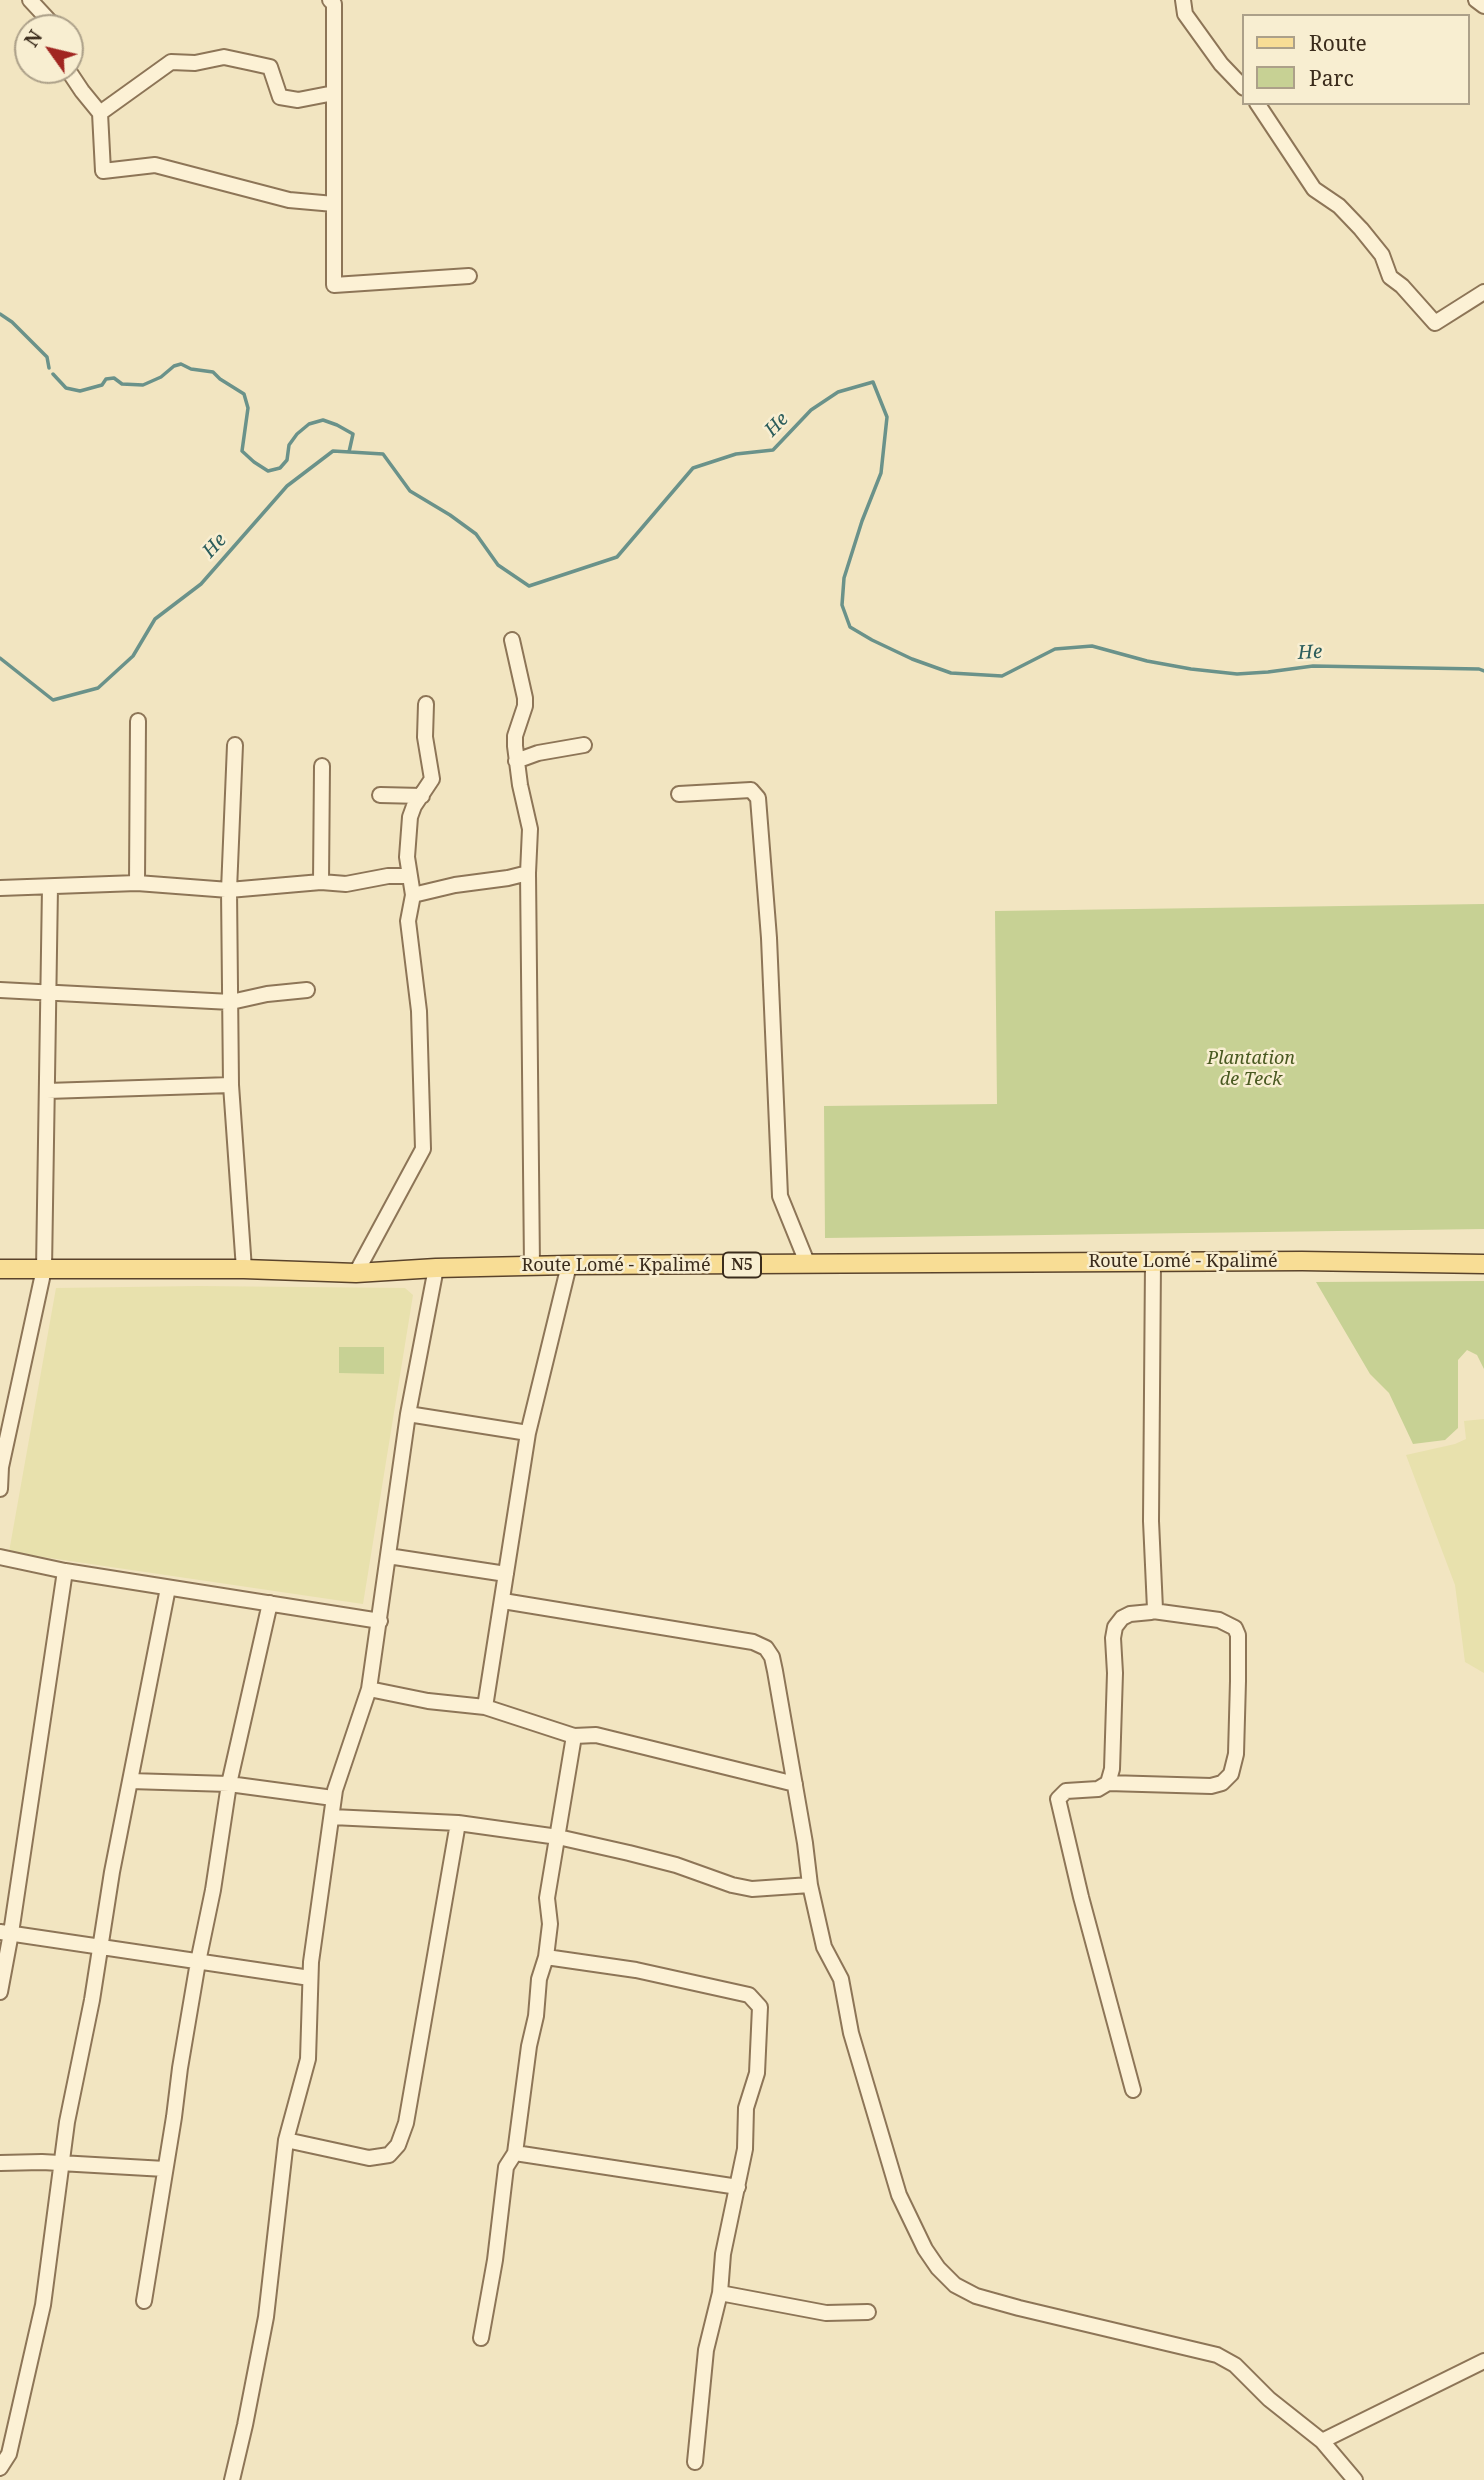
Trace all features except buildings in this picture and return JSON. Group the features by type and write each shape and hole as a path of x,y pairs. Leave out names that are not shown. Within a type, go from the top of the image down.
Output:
{"main road":[{"name":"Route Lomé - Kpalimé","path":"0,1269 244,1269 356,1273 569,1265 1153,1262 1484,1264"}],"street":[{"path":"30,0 43,14"},
{"path":"330,0 334,4 334,285 470,276"},
{"path":"1183,0 1185,14 1221,64 1242,86"},
{"path":"1476,0 1484,6"},
{"path":"100,113 171,62 195,63 225,57 270,67 280,97 298,100 334,93"},
{"path":"77,84 100,113 103,171 155,165 289,200 334,204"},
{"path":"1258,105 1314,188 1339,206 1361,229 1382,256 1390,277 1402,286 1435,323 1484,292"},
{"path":"512,640 525,698 515,736 516,761 530,829 528,873 532,1266"},
{"path":"356,1273 423,1149 419,1011 408,921 413,895 409,876 410,817 432,779 433,772 425,737 426,704"},
{"path":"137,883 138,721"},
{"path":"235,745 229,890 231,1085 244,1269"},
{"path":"516,761 538,753 584,745"},
{"path":"321,882 322,766"},
{"path":"679,794 751,790 758,798 769,938 780,1196 808,1265"},
{"path":"380,795 422,796"},
{"path":"413,895 528,873"},
{"path":"0,888 137,883 229,890 321,882 346,884 388,876 409,876"},
{"path":"0,1489 1,1467 44,1269 50,887"},
{"path":"0,990 231,1002 267,994 307,990"},
{"path":"47,1091 231,1085"},
{"path":"1153,1262 1153,1611"},
{"path":"485,1707 528,1433 569,1265"},
{"path":"232,2480 246,2426 266,2316 286,2140 308,2059 310,1978 333,1798 369,1689 408,1414 436,1268"},
{"path":"408,1414 528,1433"},
{"path":"388,1556 506,1574"},
{"path":"0,1557 65,1571 380,1621"},
{"path":"0,1992 6,1932 65,1571"},
{"path":"0,2468 9,2454 43,2305 67,2122 168,1588"},
{"path":"503,1601 752,1642 766,1648 772,1657 775,1671 810,1885 824,1947 841,1979 851,2033 899,2195 925,2249 938,2268 955,2285 976,2296 1217,2355 1235,2365 1269,2399 1322,2441 1355,2480"},
{"path":"144,2301 198,1962 214,1890 229,1783 270,1603"},
{"path":"1108,1783 1112,1769 1115,1673 1113,1637 1115,1627 1122,1618 1153,1611 1219,1620 1235,1628 1238,1634 1236,1754 1231,1774 1222,1783 1211,1786 1108,1783 1098,1789 1066,1791 1058,1799 1081,1897 1133,2090"},
{"path":"369,1689 428,1701 485,1707 575,1736 596,1735 795,1784"},
{"path":"481,2338 495,2260 506,2167 515,2153 529,2046 537,2016 539,1979 550,1924 547,1898 575,1736"},
{"path":"130,1781 229,1783 333,1798"},
{"path":"331,1817 458,1823 558,1838 676,1865 732,1885 752,1889 810,1885"},
{"path":"286,2140 369,2158 389,2155 398,2145 406,2123 458,1823"},
{"path":"6,1932 310,1978"},
{"path":"545,1958 636,1970 736,1992 749,1995 760,2007 757,2073 746,2108 745,2149 723,2254 720,2293 706,2350 695,2462"},
{"path":"515,2153 738,2188"},
{"path":"0,2163 63,2163 165,2169"},
{"path":"720,2293 826,2313 868,2312"},
{"path":"1322,2441 1484,2361"}],"shaded area":[{"path":"56,1288 405,1288 413,1295 363,1604 9,1552"},
{"path":"1484,1419 1484,1673 1465,1662 1455,1585 1406,1455 1466,1439 1464,1421"}],"green space":[{"name":"Plantation de Teck","path":"1484,904 1484,1229 825,1238 824,1106 997,1104 995,911"},
{"path":"1484,1281 1484,1369 1477,1355 1467,1350 1458,1360 1458,1428 1445,1440 1413,1444 1389,1393 1370,1374 1316,1282"},
{"path":"339,1347 384,1347 384,1374 339,1373"}],"waterway":[{"path":"0,314 12,322 47,357 49,368"},
{"path":"53,374 66,388 80,391 102,385 106,379 114,378 122,384 143,385 181,364 191,369 213,372 244,394 248,408 242,451 268,471 280,468 287,460 289,445 297,434 309,424 323,420 353,434 349,452"},
{"name":"He","path":"0,658 53,700 98,688 133,656 155,619 201,584 287,486 333,451 383,454 410,491 476,534 498,565 529,586 617,557 693,468 736,454 773,450 811,410 838,392 873,382 887,417 881,473 844,578 842,605 850,627 912,659 951,673 1002,676 1055,649 1092,646 1147,661 1237,674 1313,666 1484,671"}]}
